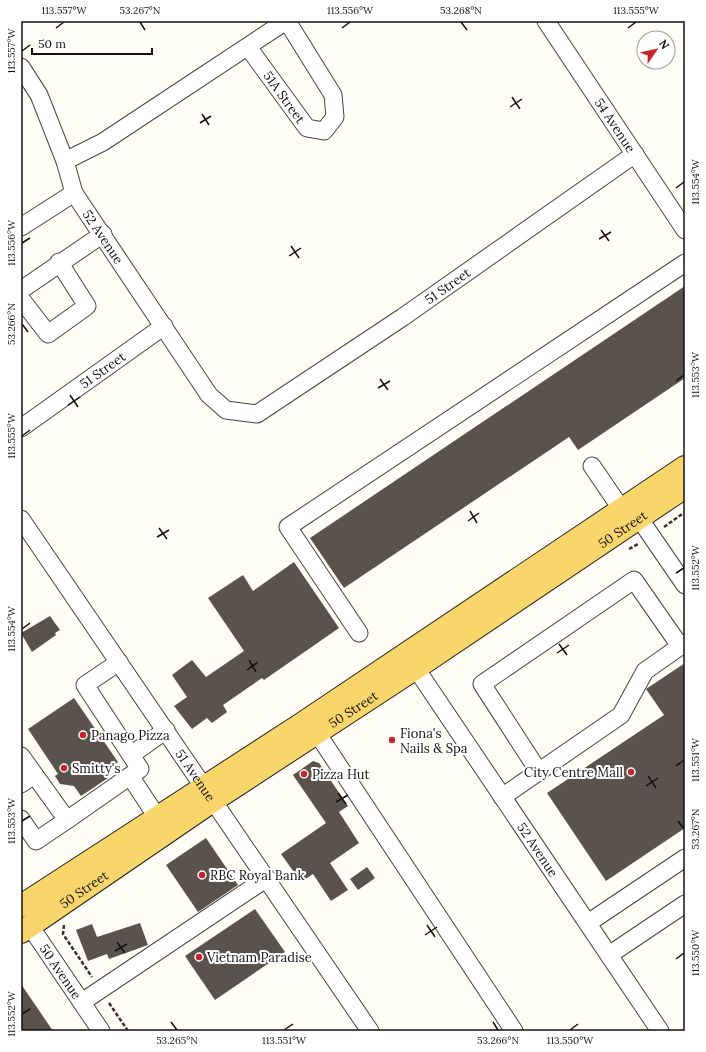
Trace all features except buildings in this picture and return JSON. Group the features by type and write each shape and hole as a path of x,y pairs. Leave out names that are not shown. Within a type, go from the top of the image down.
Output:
{"main road":[{"name":"50 Street","path":"21,906 157,817 209,793 317,733 411,661 630,514 685,467"},
{"name":"50 Street","path":"630,514 685,487"},
{"name":"50 Street","path":"24,923 209,793 300,725 411,661"}],"street":[{"name":"51A Street","path":"65,160 103,142 286,21 333,95 335,117 324,131 307,128 248,47"},
{"name":"54 Avenue","path":"546,21 685,230"},
{"name":"52 Avenue","path":"21,67 39,95 65,160 74,193 103,234 209,395 226,410 257,414"},
{"name":"51 Street","path":"257,414 403,317 635,154"},
{"path":"21,227 74,193"},
{"path":"21,290 59,262 103,234"},
{"path":"21,298 48,334 87,306 59,262"},
{"path":"359,633 288,527 685,263"},
{"name":"51 Street","path":"21,428 164,326"},
{"path":"592,466 685,585"},
{"name":"51 Avenue","path":"21,519 370,1031"},
{"path":"502,797 539,772 621,715 645,671 683,645 634,580 482,684 539,772"},
{"name":"52 Avenue","path":"411,661 660,1031"},
{"path":"21,819 36,841 140,769 85,686 119,662"},
{"path":"131,755 166,730"},
{"path":"317,733 514,1031"},
{"path":"21,756 28,780 67,820"},
{"path":"130,776 157,817"},
{"path":"588,923 685,858"},
{"path":"82,1002 267,878"},
{"path":"609,955 685,904"},
{"name":"50 Avenue","path":"24,923 82,1002 101,1031"}],"place":[{"name":"Panago Pizza","path":"83,735"},
{"name":"Fiona's Nails & Spa","path":"392,740"},
{"name":"Smitty's","path":"64,768"},
{"name":"City Centre Mall","path":"631,772"},
{"name":"Pizza Hut","path":"304,774"},
{"name":"RBC Royal Bank","path":"202,875"},
{"name":"Vietnam Paradise","path":"199,957"}]}
